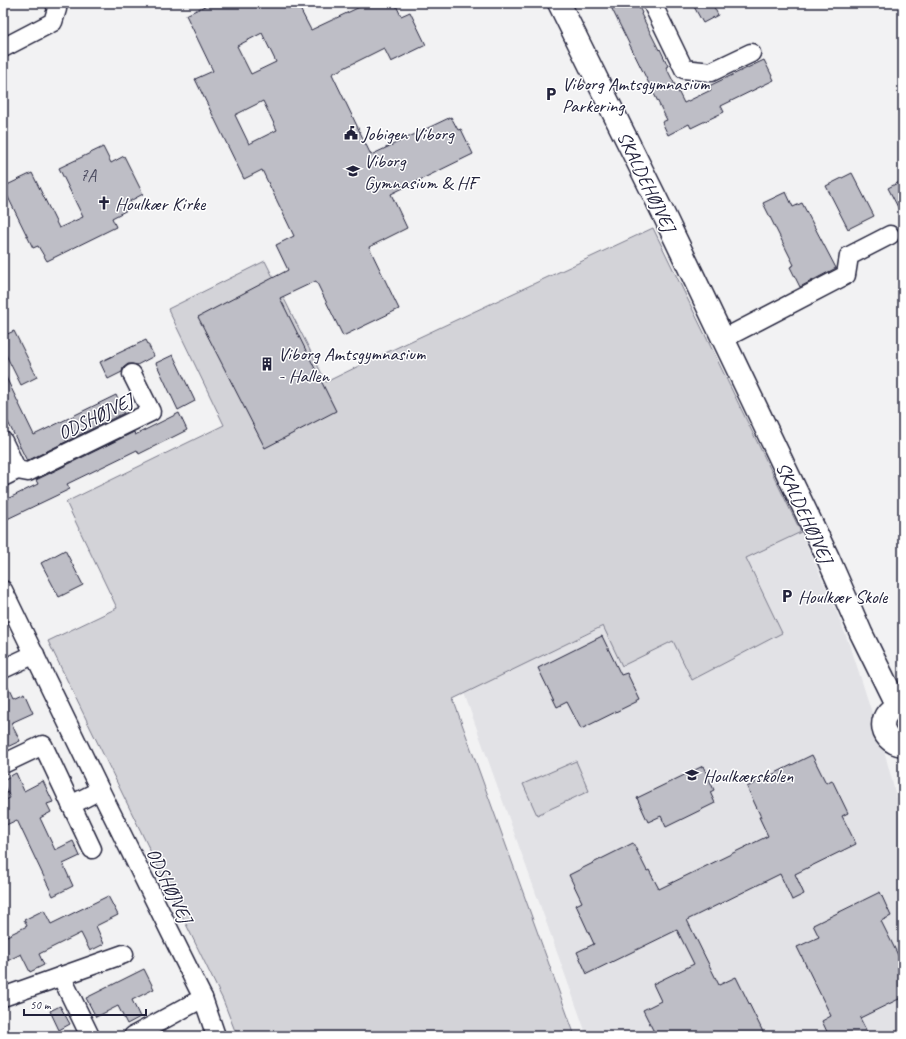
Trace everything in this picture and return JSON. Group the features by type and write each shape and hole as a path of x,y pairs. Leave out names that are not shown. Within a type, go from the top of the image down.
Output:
{"street":[{"path":"3,48 53,22 57,9 55,3"},
{"name":"SKALDEHØJVEJ","path":"559,3 663,213 828,558 889,692 900,706"},
{"path":"652,3 684,69 711,72 751,53"},
{"path":"723,339 846,275 849,256 890,235"},
{"name":"ODSHØJVEJ","path":"3,441 10,474 28,472 151,412 132,374"},
{"name":"ODSHØJVEJ","path":"3,590 203,998 216,1036"},
{"path":"3,669 35,654"},
{"path":"900,706 890,710 886,715 883,727 886,735 891,741 903,746"},
{"path":"3,764 43,745 92,849"},
{"path":"71,805 100,790"},
{"path":"3,997 124,954"},
{"path":"61,976 90,1036"},
{"path":"132,1036 203,998"}],"shaded area":[{"path":"653,228 801,532 746,558 782,633 692,680 673,641 622,666 603,626 453,699 575,1036 237,1036 223,1000 48,641 117,608 66,502 224,425 168,309 265,261 326,382"},
{"name":"Houlkærskolen","path":"801,532 838,615 854,657 884,750 903,823 903,1036 587,1036 464,693 604,626 673,641 692,679 746,558"},
{"path":"576,761 589,791 537,815 523,784"}],"building":[{"name":"Viborg Gymnasium & HF","path":"211,3 297,3 311,30 368,3 395,3 401,16 410,12 426,45 391,62 384,48 332,74 371,155 451,117 458,130 461,129 473,154 391,194 407,228 369,247 399,309 343,336 316,281 280,298 336,411 265,448 198,317 288,270 276,245 294,236 262,170 244,179 195,79 213,71 186,15","holes":["262,33 276,62 251,74 237,46","263,101 277,130 249,144 235,115"]},
{"path":"609,3 637,3 642,13 641,14 668,66 666,67 684,103 711,90 709,86 764,60 774,80 721,106 724,112 691,128 689,124 668,135 662,122 667,120"},
{"path":"692,3 712,3 718,15 703,23"},
{"name":"Houlkær Kirke","path":"103,147 111,163 124,156 143,194 130,201 133,207 112,218 116,227 47,261 38,246 33,248 3,187 32,173 59,228 83,217 59,168"},
{"path":"852,173 874,216 848,229 826,186"},
{"path":"903,180 903,217 888,188"},
{"path":"786,192 793,207 802,203 836,268 800,287 790,267 794,265 763,203"},
{"path":"14,331 37,377 21,385 3,349 3,336"},
{"path":"146,340 154,356 137,365 128,364 123,368 122,372 108,379 100,362"},
{"path":"173,355 195,401 178,410 156,363"},
{"path":"3,371 34,435 116,395 124,413 27,461 3,412"},
{"path":"179,413 187,430 139,454 137,450 67,484 70,489 3,521 3,501 38,484 36,480 134,432 135,435"},
{"path":"65,550 83,585 59,597 41,563"},
{"path":"602,636 621,675 627,673 640,700 581,729 567,702 557,707 538,668"},
{"path":"3,679 13,698 24,693 33,713 11,723 20,741 3,749"},
{"path":"812,755 826,783 832,780 848,813 842,816 856,844 795,874 804,894 792,900 780,874 687,920 719,985 736,977 765,1036 656,1036 643,1010 661,1001 653,984 694,964 677,930 587,974 577,952 594,944 576,905 582,902 569,875 633,843 647,871 649,870 659,889 768,836 747,787"},
{"path":"703,766 714,790 710,792 715,803 666,827 661,816 648,822 637,798"},
{"path":"16,773 24,791 43,781 53,802 47,804 51,812 40,818 55,850 73,841 80,856 63,864 73,886 53,896 17,820 6,825 3,818 3,801 10,798 3,780"},
{"path":"880,892 891,916 881,921 903,965 903,997 860,1018 869,1036 829,1036 822,1021 831,1016 797,947 819,937 813,925"},
{"path":"108,896 118,915 96,926 104,944 90,951 81,933 39,954 44,965 30,972 21,954 3,963 3,938 27,926 24,920 44,910 51,924"},
{"path":"144,969 154,989 132,1000 140,1017 127,1024 118,1006 96,1017 86,998"},
{"path":"60,1006 70,1024 59,1030 50,1011"}],"place":[{"name":"Viborg Amtsgymnasium Parkering","path":"551,94"},
{"name":"Jobigen Viborg","path":"351,133"},
{"name":"Viborg Gymnasium & HF","path":"353,171"},
{"name":"Houlkær Kirke","path":"104,203"},
{"name":"Viborg Amtsgymnasium - Hallen","path":"267,364"},
{"name":"Houlkær Skole","path":"787,596"},
{"name":"Houlkærskolen","path":"692,775"}]}
